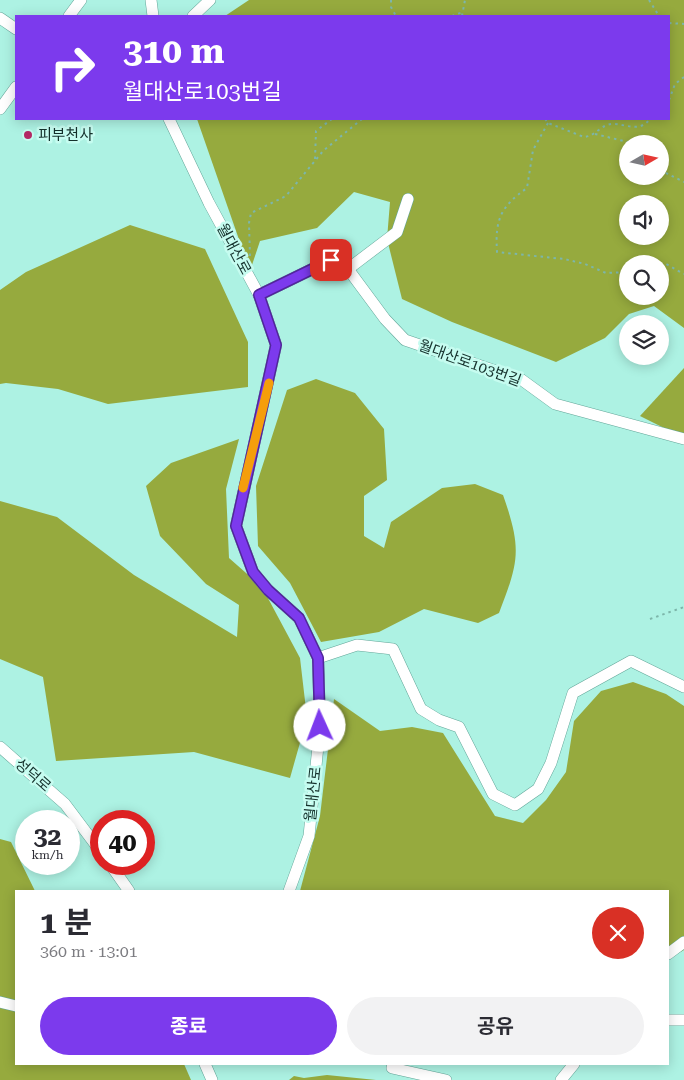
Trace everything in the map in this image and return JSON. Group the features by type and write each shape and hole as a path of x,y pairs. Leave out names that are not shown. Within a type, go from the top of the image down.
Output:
{"street":[{"path":"70,15 81,0"},
{"path":"151,0 153,15"},
{"path":"195,15 210,0"},
{"path":"0,18 15,29"},
{"path":"0,109 15,88"},
{"name":"월대산로","path":"169,120 210,203 259,295 276,345 236,526 253,572 268,590 299,618 318,658 320,726 309,836 289,890"},
{"path":"259,295 331,260 348,269 397,232 408,199"},
{"name":"월대산로103번길","path":"348,269 385,320 406,340 522,380 555,404 684,439"},
{"path":"318,658 357,645 393,649 421,709 439,720 459,727 493,794 515,805 538,789 551,763 573,693 631,661 684,686"},
{"name":"성덕로","path":"0,747 65,804 90,837"},
{"path":"118,875 128,890"},
{"path":"669,953 684,942"},
{"path":"0,1002 15,1006"},
{"path":"669,1020 684,1020"},
{"path":"205,1065 212,1080"},
{"path":"393,1065 392,1068 446,1080"},
{"path":"561,1080 573,1065"}],"path":[{"path":"391,0 391,7 395,15"},
{"path":"462,15 465,0"},
{"path":"649,0 658,15"},
{"path":"455,15 463,12"},
{"path":"670,23 684,24"},
{"path":"670,97 675,84 684,77"},
{"path":"316,159 316,131 331,120"},
{"path":"247,272 251,263 249,223 252,213 286,196 316,159 338,137 361,120"},
{"path":"546,120 548,123 584,136 595,134 619,140"},
{"path":"595,134 607,125 632,128 641,126 649,120"},
{"path":"548,123 533,150 527,188 516,196 498,217 496,225 497,252 564,259 585,264 606,273 619,272"},
{"path":"669,174 684,182"},
{"path":"669,266 684,274"},
{"path":"650,620 684,607"}],"green space":[{"path":"249,0 684,0 684,328 669,317 669,315 654,306 628,315 619,315 619,324 605,338 556,362 452,322 402,299 387,239 390,202 354,192 317,228 260,241 250,271 197,120 670,120 670,15 226,15"},
{"path":"130,225 205,249 248,342 248,387 108,404 58,389 6,383 0,384 0,290 26,272"},
{"path":"684,368 684,434 680,436 640,416"},
{"path":"316,379 355,393 384,429 387,480 364,496 364,536 384,548 391,522 442,488 475,484 503,495 513,529 516,555 511,580 499,613 478,623 424,609 379,632 321,642 290,583 258,546 256,486 287,390"},
{"path":"239,439 226,489 229,558 262,587 300,658 307,718 290,778 194,752 56,761 43,677 0,659 0,501 57,517 134,575 237,637 239,605 206,584 160,536 146,486 171,463"},
{"path":"633,682 666,694 684,706 684,950 669,958 669,890 300,890 320,816 334,699 380,731 412,727 443,733 495,816 523,823 546,800 566,772 574,721 601,691"},
{"path":"0,839 11,842 15,850 15,875 27,875 35,890 15,890 15,1065 184,1065 191,1080 0,1080"},
{"path":"327,1075 376,1080 289,1080 294,1076 304,1078"}],"slow traffic":[{"path":"243,488 269,383"}],"place":[{"name":"피부천사","path":"28,135"}],"route":[{"path":"320,726 318,658 299,618 268,590 253,572 236,526 241,496 268,390 276,345 259,295 331,260"}]}
